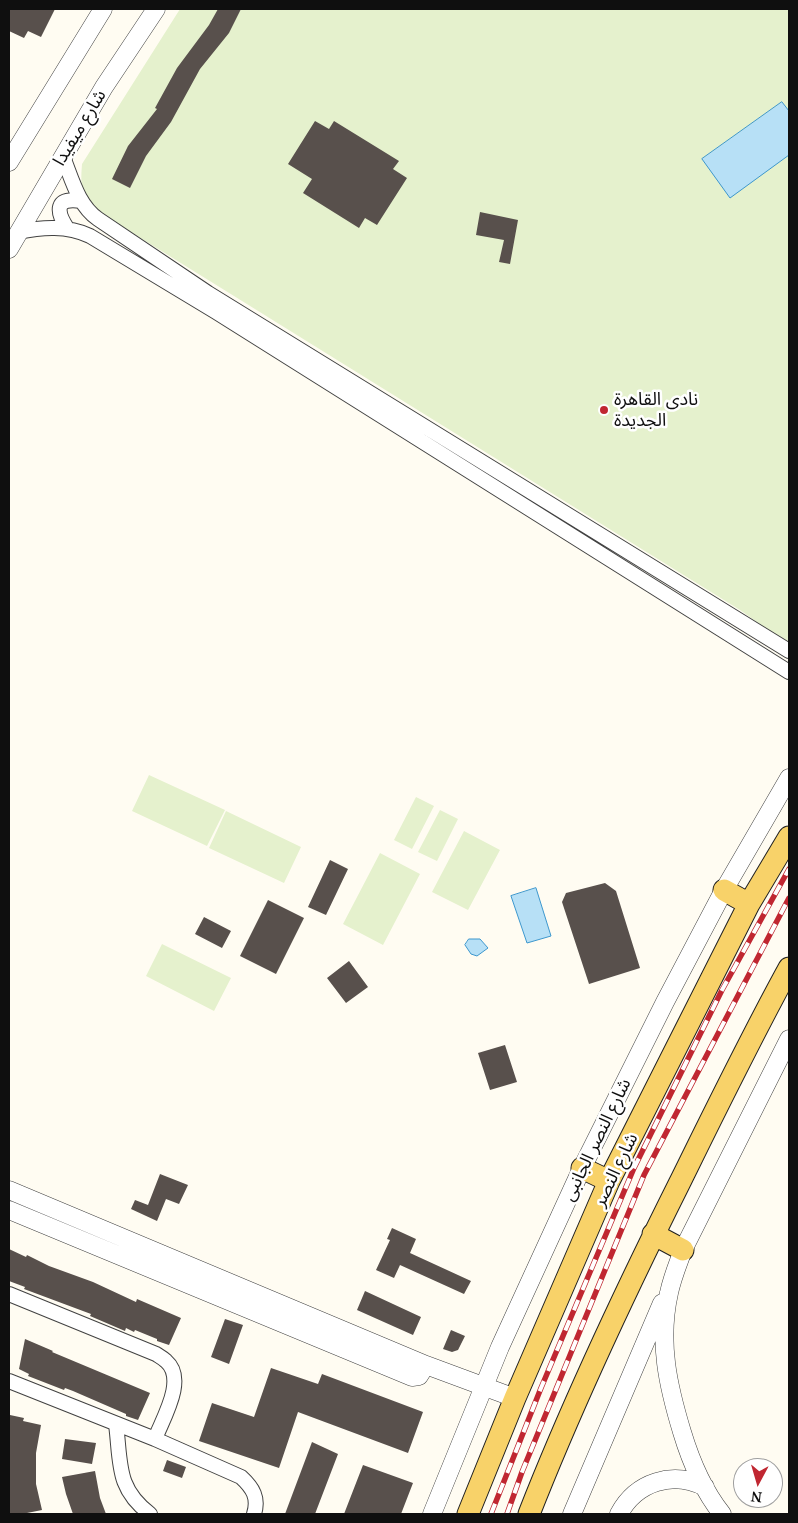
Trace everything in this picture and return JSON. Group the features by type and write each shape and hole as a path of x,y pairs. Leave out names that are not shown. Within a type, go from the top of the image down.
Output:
{"main road":[{"name":"شارع النصر","path":"468,1514 514,1398 609,1181 749,904 789,837"},
{"path":"724,890 749,904"},
{"path":"529,1514 557,1444 653,1234 781,1003 789,968"},
{"path":"582,1168 609,1181"},
{"path":"653,1234 682,1250"}],"street":[{"path":"9,162 103,9"},
{"name":"شارع ميفيدا","path":"9,249 104,87 156,9"},
{"path":"63,157 80,201 89,213 208,293 789,651"},
{"path":"67,228 59,216 59,210 62,204 68,200 80,201"},
{"path":"18,232 34,228 67,228 90,236 225,318 789,672"},
{"name":"شارع النصر الجانبى","path":"432,1514 500,1347 582,1168 665,1002 724,890 789,778"},
{"path":"572,1514 672,1279 682,1250 789,1039"},
{"path":"9,1190 426,1365 514,1398"},
{"path":"9,1210 412,1377 419,1376 426,1365"},
{"path":"672,1279 664,1327 666,1374 687,1450 695,1470 722,1514"},
{"path":"9,1294 156,1354 167,1361 174,1372 175,1385 154,1439"},
{"path":"9,1381 154,1439 241,1477 251,1486 255,1495 254,1514"},
{"path":"116,1424 122,1475 126,1487 142,1508 150,1514"},
{"path":"619,1514 631,1496 644,1487 658,1481 688,1480 705,1487"}],"green space":[{"name":"نادى القاهرة الجديدة","path":"180,9 789,9 789,645 740,610 97,211 83,189 81,179 82,164"},
{"path":"149,775 225,810 207,846 132,811"},
{"path":"416,797 434,806 412,849 394,840"},
{"path":"440,810 458,819 437,861 418,852"},
{"path":"226,811 301,847 284,883 209,848"},
{"path":"464,831 500,850 468,910 432,892"},
{"path":"380,853 420,874 383,945 343,924"},
{"path":"162,944 231,978 214,1011 146,976"}],"water":[{"path":"782,102 789,111 789,155 730,198 702,159"},
{"path":"536,888 551,936 527,943 511,896"},
{"path":"469,939 480,939 488,948 477,956 471,954 465,945"}],"building":[{"path":"9,9 55,9 41,37 28,31 24,38 9,31"},
{"path":"218,9 241,9 229,33 200,69 171,122 146,156 130,188 112,179 128,146 157,109 155,108 177,68 209,25"},
{"path":"315,121 329,129 334,121 399,161 393,169 407,178 377,225 365,218 359,228 303,193 312,179 288,164"},
{"path":"480,212 518,220 510,264 499,262 504,240 476,235"},
{"path":"330,860 348,869 326,915 308,907"},
{"path":"605,883 616,891 640,968 589,984 562,902 566,893"},
{"path":"268,900 304,918 276,974 240,956"},
{"path":"204,917 231,931 222,948 195,934"},
{"path":"349,961 368,987 346,1003 327,978"},
{"path":"505,1045 517,1082 490,1090 478,1053"},
{"path":"160,1174 188,1185 179,1204 166,1199 157,1221 131,1209 135,1200 148,1205"},
{"path":"392,1228 416,1239 410,1253 471,1281 464,1294 400,1265 394,1278 376,1270 390,1240 387,1239"},
{"path":"9,1249 93,1282 136,1302 137,1299 181,1318 169,1345 135,1330 134,1332 126,1328 125,1331 90,1316 91,1314 24,1289 25,1287 9,1281"},
{"path":"365,1291 421,1317 413,1335 357,1310"},
{"path":"225,1319 243,1325 229,1364 211,1357"},
{"path":"451,1330 465,1336 458,1350 452,1352 443,1349"},
{"path":"25,1339 150,1393 138,1420 73,1391 65,1388 64,1390 28,1376 29,1374 19,1369"},
{"path":"271,1368 318,1384 322,1374 423,1412 408,1453 298,1412 279,1468 199,1441 212,1403 254,1417"},
{"path":"10,1415 24,1418 23,1421 41,1425 36,1453 36,1484 42,1510 22,1514 9,1514"},
{"path":"65,1439 96,1443 92,1464 62,1459"},
{"path":"312,1442 338,1454 315,1514 285,1514"},
{"path":"167,1460 186,1467 182,1478 163,1471"},
{"path":"363,1465 413,1483 401,1514 344,1514"},
{"path":"95,1471 100,1498 106,1514 73,1514 62,1477"}],"railway":[{"path":"491,1514 541,1388 634,1168 722,990 789,869"},
{"path":"507,1514 522,1472 644,1175 789,898"}],"place":[{"name":"نادى القاهرة الجديدة","path":"604,410"}]}
